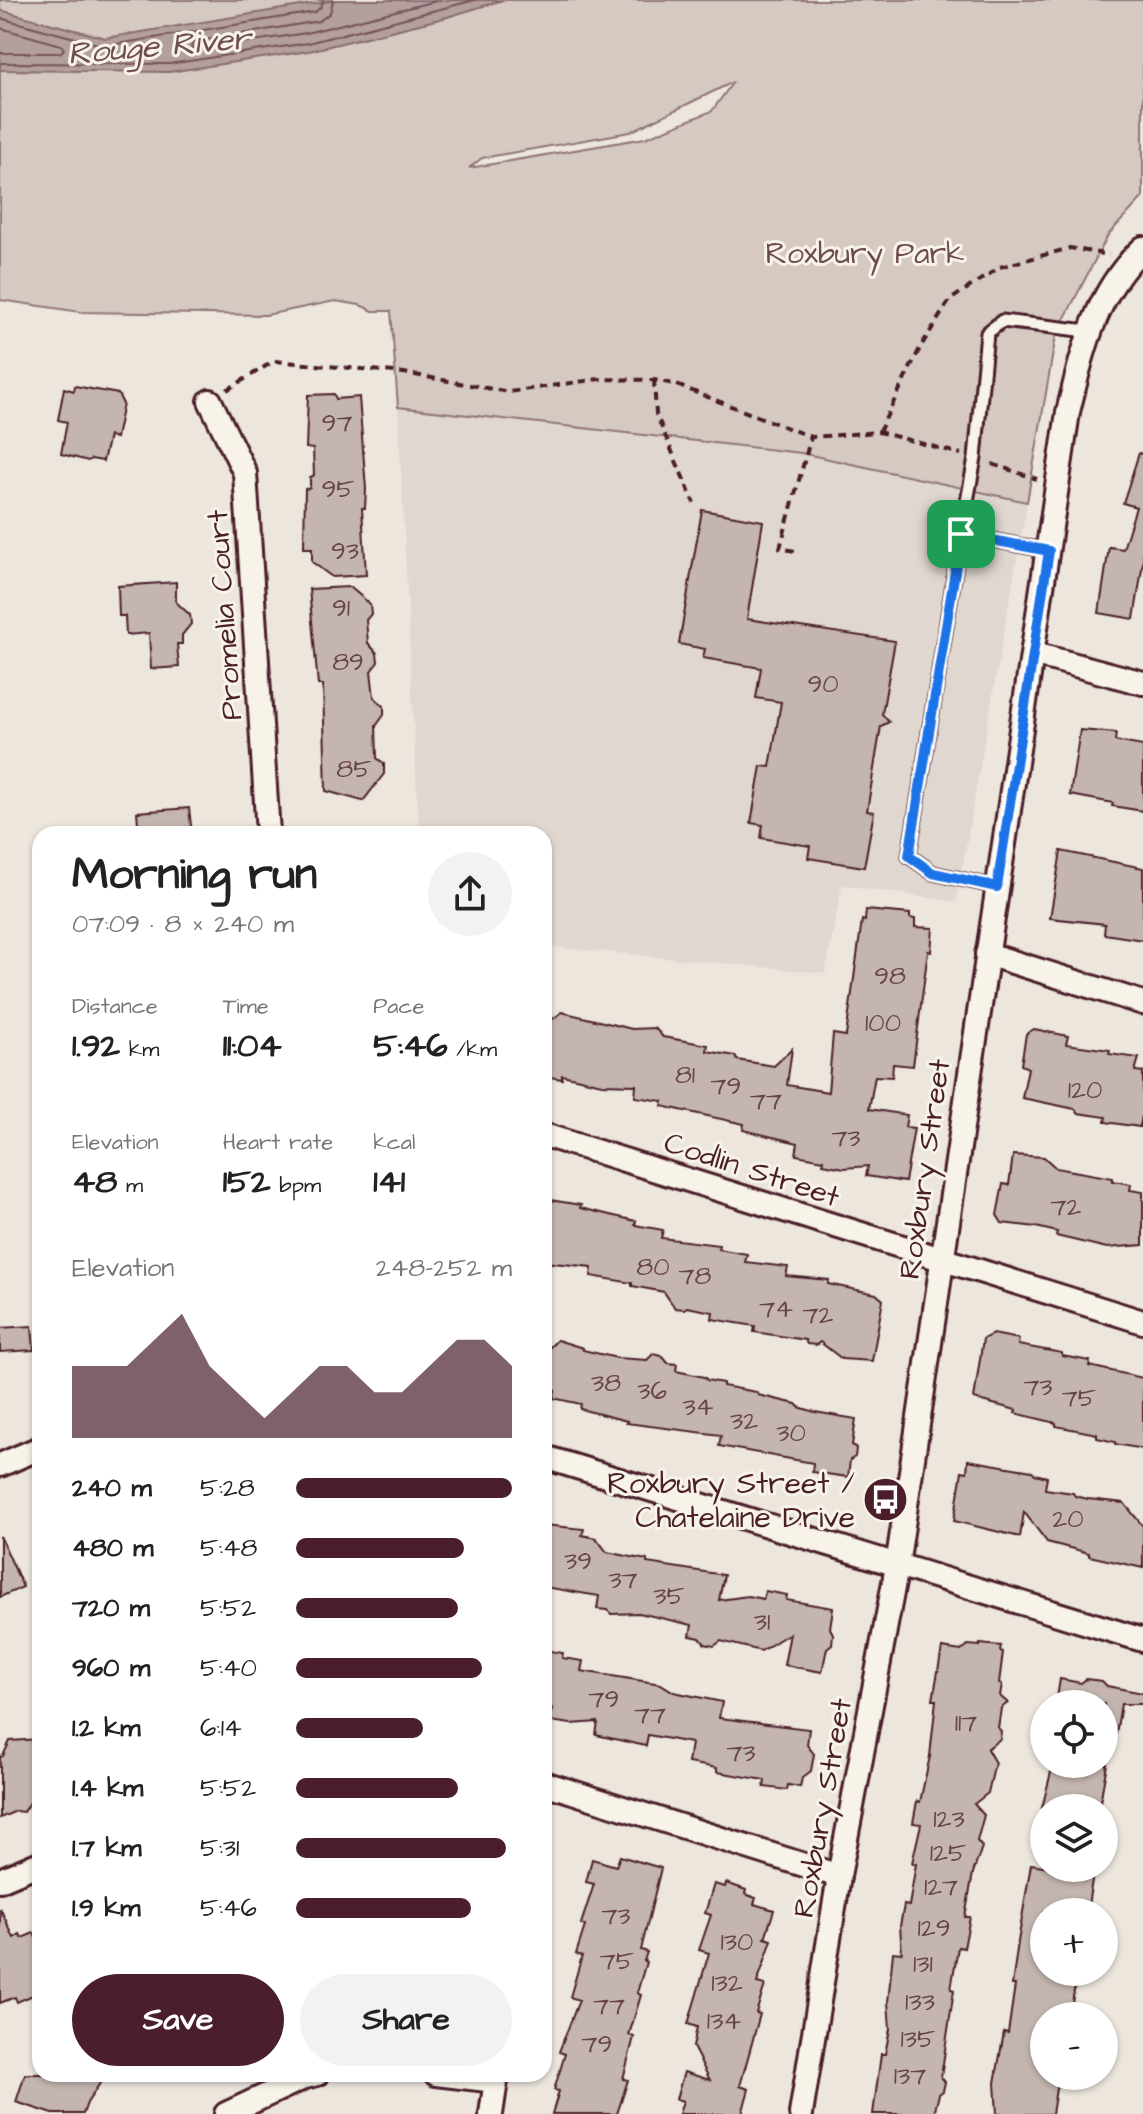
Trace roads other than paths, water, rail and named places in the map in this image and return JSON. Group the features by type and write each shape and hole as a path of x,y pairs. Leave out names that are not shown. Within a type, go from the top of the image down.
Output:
{"street":[{"name":"Roxbury Street","path":"801,2114 839,1876 897,1566 1068,412 1088,331 1106,296 1137,254"},
{"name":"Promelia Court","path":"210,401 245,473 267,826"},
{"path":"1034,654 1143,683"},
{"path":"987,954 1143,1003"},
{"name":"Codlin Street","path":"552,1138 1143,1322"},
{"path":"0,1465 32,1451"},
{"path":"552,1459 1143,1640"},
{"path":"552,1789 839,1876"},
{"path":"0,1880 32,1866"},
{"path":"226,2114 294,2082"},
{"path":"491,2114 495,2082"}],"lane":[{"path":"997,887 933,873 909,856 975,458 987,333 1002,321 1088,331"},
{"path":"961,534 1049,551"}],"water":[{"name":"Rouge River","path":"337,0 503,0 444,18 309,51 169,72 0,70 0,10 105,38"}],"place":[{"name":"Roxbury Street / Chatelaine Drive","path":"886,1500"}],"park label":[{"name":"Roxbury Park","path":"865,253"}]}
